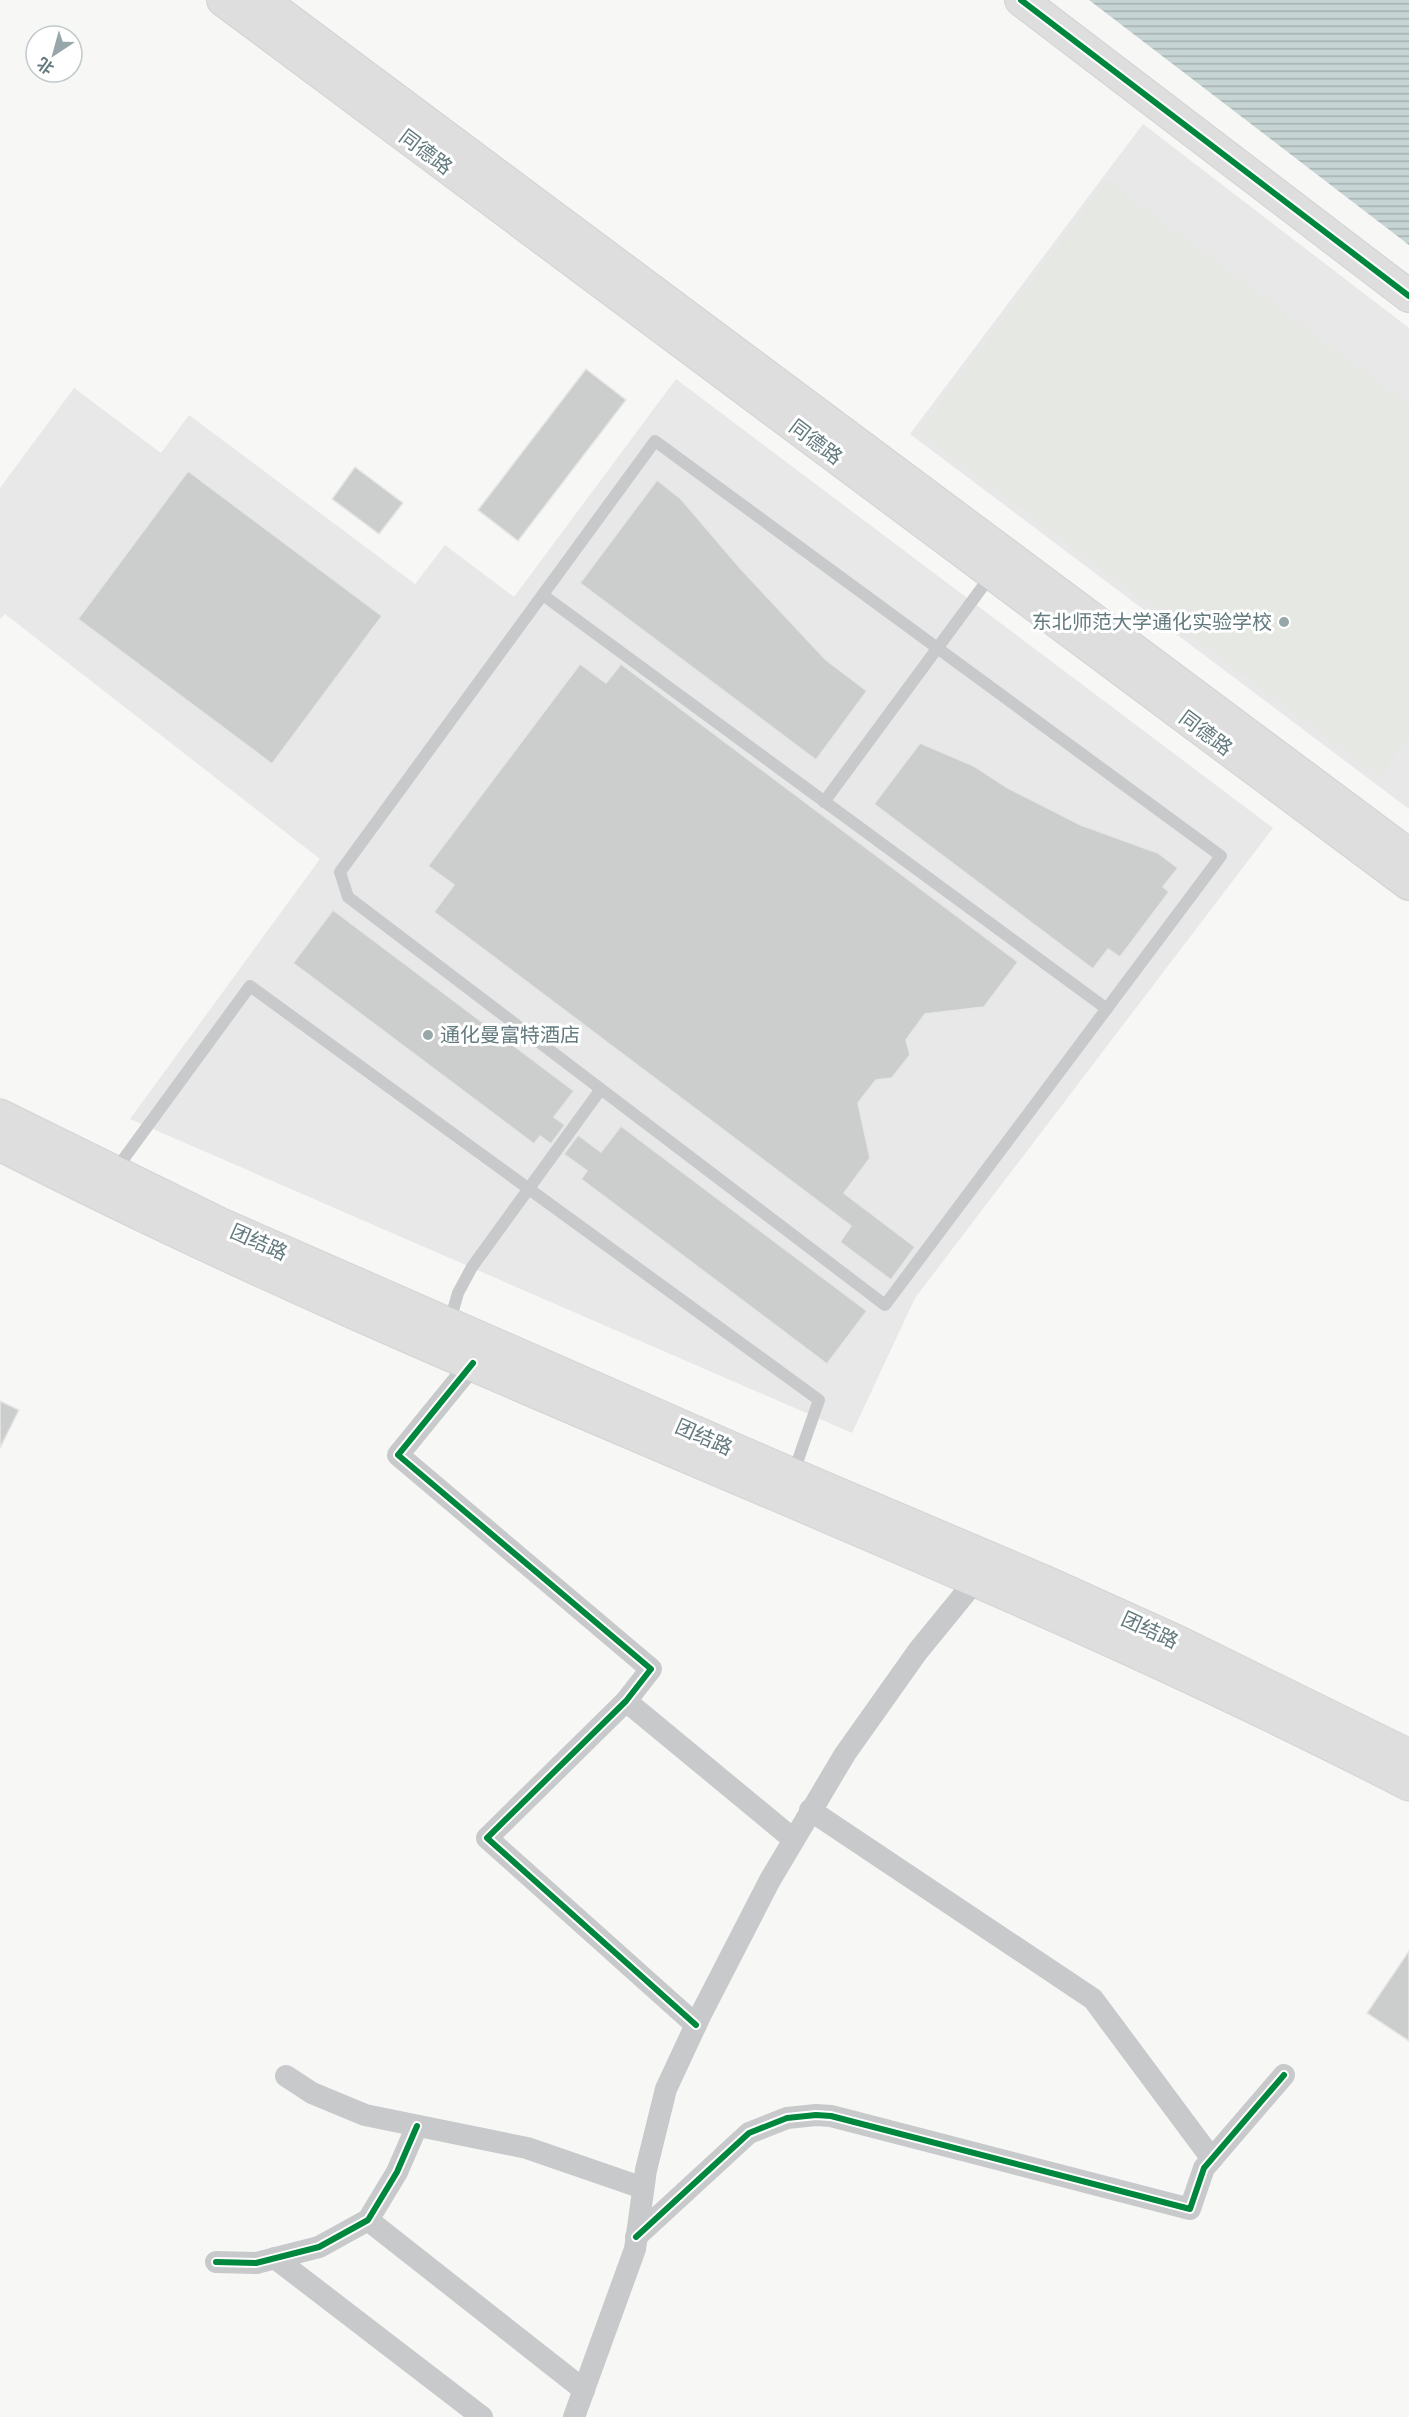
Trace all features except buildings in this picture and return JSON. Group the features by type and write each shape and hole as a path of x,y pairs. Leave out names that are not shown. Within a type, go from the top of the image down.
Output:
{"highway":[{"name":"团结路","path":"0,1116 240,1233 793,1475 906,1521 1166,1638 1409,1756"},
{"name":"团结路","path":"0,1144 209,1247 976,1580 1177,1670 1409,1784"}],"main road":[{"name":"同德路","path":"223,0 1409,884"},
{"name":"同德路","path":"262,0 1409,855"},
{"path":"1021,0 1409,296"}],"street":[{"path":"473,1363 398,1455 651,1669 626,1701 487,1838 696,2025"},
{"path":"574,2417 634,2249 644,2188 666,2089 696,2025 735,1944 810,1810 880,1701 976,1580"},
{"path":"626,1701 793,1839"},
{"path":"810,1810 1093,1999 1212,2160"},
{"path":"636,2237 749,2133 787,2118 801,2116 831,2116 1190,2209 1204,2168 1284,2075"},
{"path":"286,2076 312,2092 364,2115 527,2148 644,2188"},
{"path":"216,2262 256,2263 319,2247 368,2220 397,2172 417,2126"},
{"path":"368,2220 584,2390"},
{"path":"275,2258 482,2417"}],"lane":[{"path":"655,441 938,648 1221,856 885,1305 348,897 340,872 655,441"},
{"path":"824,802 992,574"},
{"path":"543,595 1107,1009"},
{"path":"113,1173 250,986 819,1400 793,1475"},
{"path":"448,1325 458,1293 472,1267 601,1089"}],"shaded area":[{"path":"1089,0 1409,0 1409,245"},
{"name":"东北师范大学通化实验学校","path":"1143,124 1409,328 1409,809 910,434"},
{"name":"东北师范大学通化实验学校","path":"1107,180 1409,406 1409,736 1379,776 919,432"},
{"path":"676,379 1273,828 915,1298 852,1433 130,1119 320,859 5,614 0,619 0,488 74,388 161,453 189,415 415,584 445,545 514,597"}],"cycle path":[{"path":"1021,0 1409,296"},
{"path":"473,1363 398,1455 651,1669 626,1701 487,1838 696,2025"},
{"path":"636,2237 749,2133 787,2118 816,2115 831,2116 1190,2209 1204,2168 1284,2075"},
{"path":"216,2262 256,2263 319,2247 368,2220 397,2172 417,2126"}],"place":[{"name":"东北师范大学通化实验学校","path":"1284,622"},
{"name":"通化曼富特酒店","path":"428,1035"}]}
